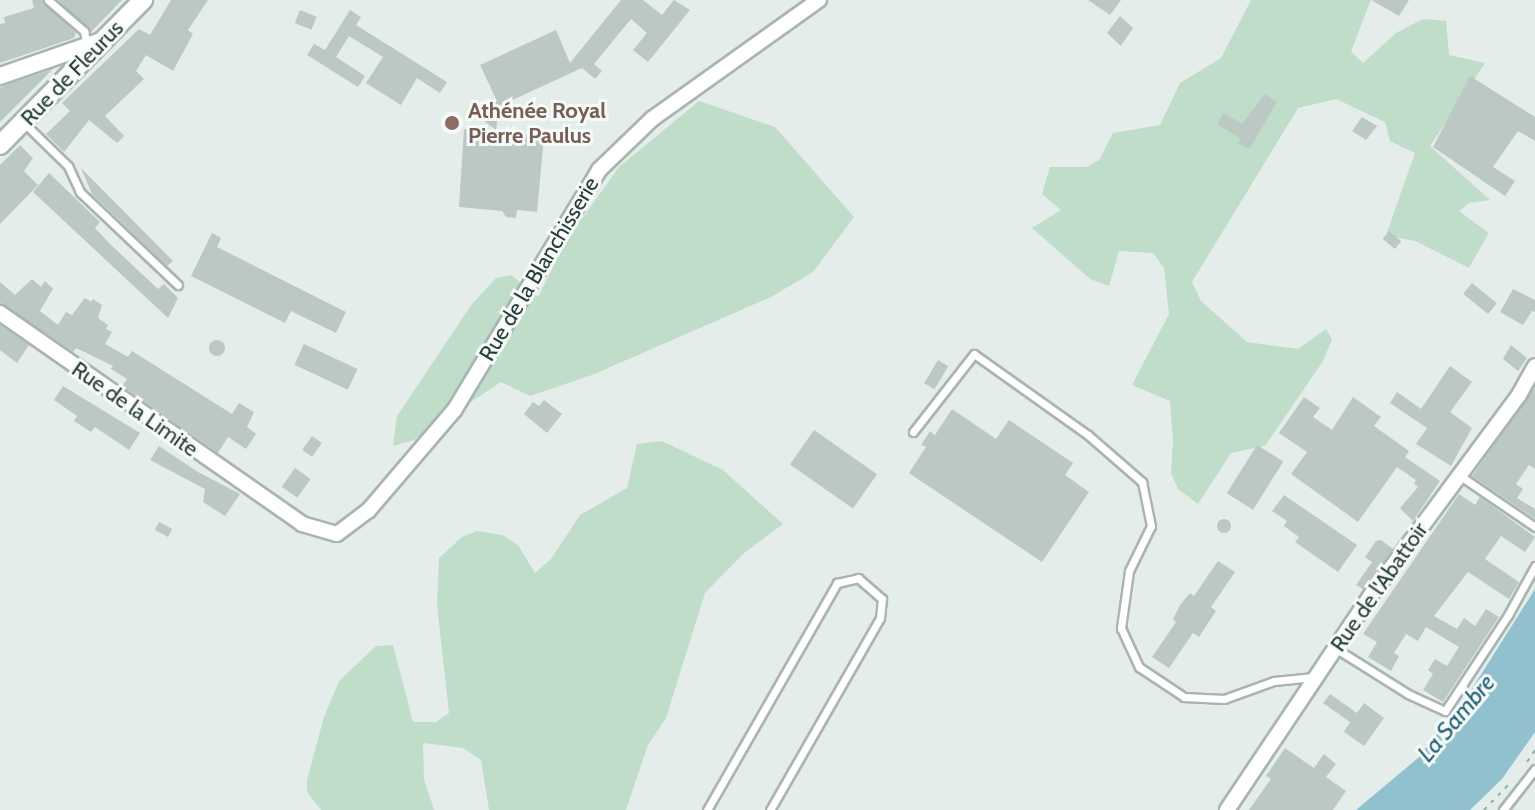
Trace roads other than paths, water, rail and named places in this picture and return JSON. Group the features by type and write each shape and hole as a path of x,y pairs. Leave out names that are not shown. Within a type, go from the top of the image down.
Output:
{"main road":[{"name":"Rue de Fleurus","path":"0,145 24,123 95,43 143,0"}],"street":[{"name":"Rue de la Blanchisserie","path":"271,503 302,524 337,534 368,511 455,409 599,170 652,119 819,0"},
{"path":"0,76 95,43"},
{"name":"Rue de la Limite","path":"0,313 271,503"},
{"name":"Rue de l'Abattoir","path":"1227,810 1335,648 1519,395 1535,366"}],"lane":[{"path":"48,0 95,43"},
{"path":"24,123 68,166 80,192 178,285"},
{"path":"913,432 974,354 1088,435 1142,482 1151,526 1129,571 1121,628 1139,667 1184,697 1224,699 1274,681 1316,676"},
{"path":"1459,475 1535,527"},
{"path":"1335,648 1408,694 1445,711 1508,615 1535,566"},
{"path":"707,810 837,583 858,578 882,599 880,618 770,810"},
{"path":"1503,810 1535,769"}],"water":[{"name":"La Sambre","path":"1535,589 1535,732 1502,779 1470,810 1356,810 1418,758 1468,695"}],"place":[{"name":"Athénée Royal Pierre Paulus","path":"452,123"}]}
